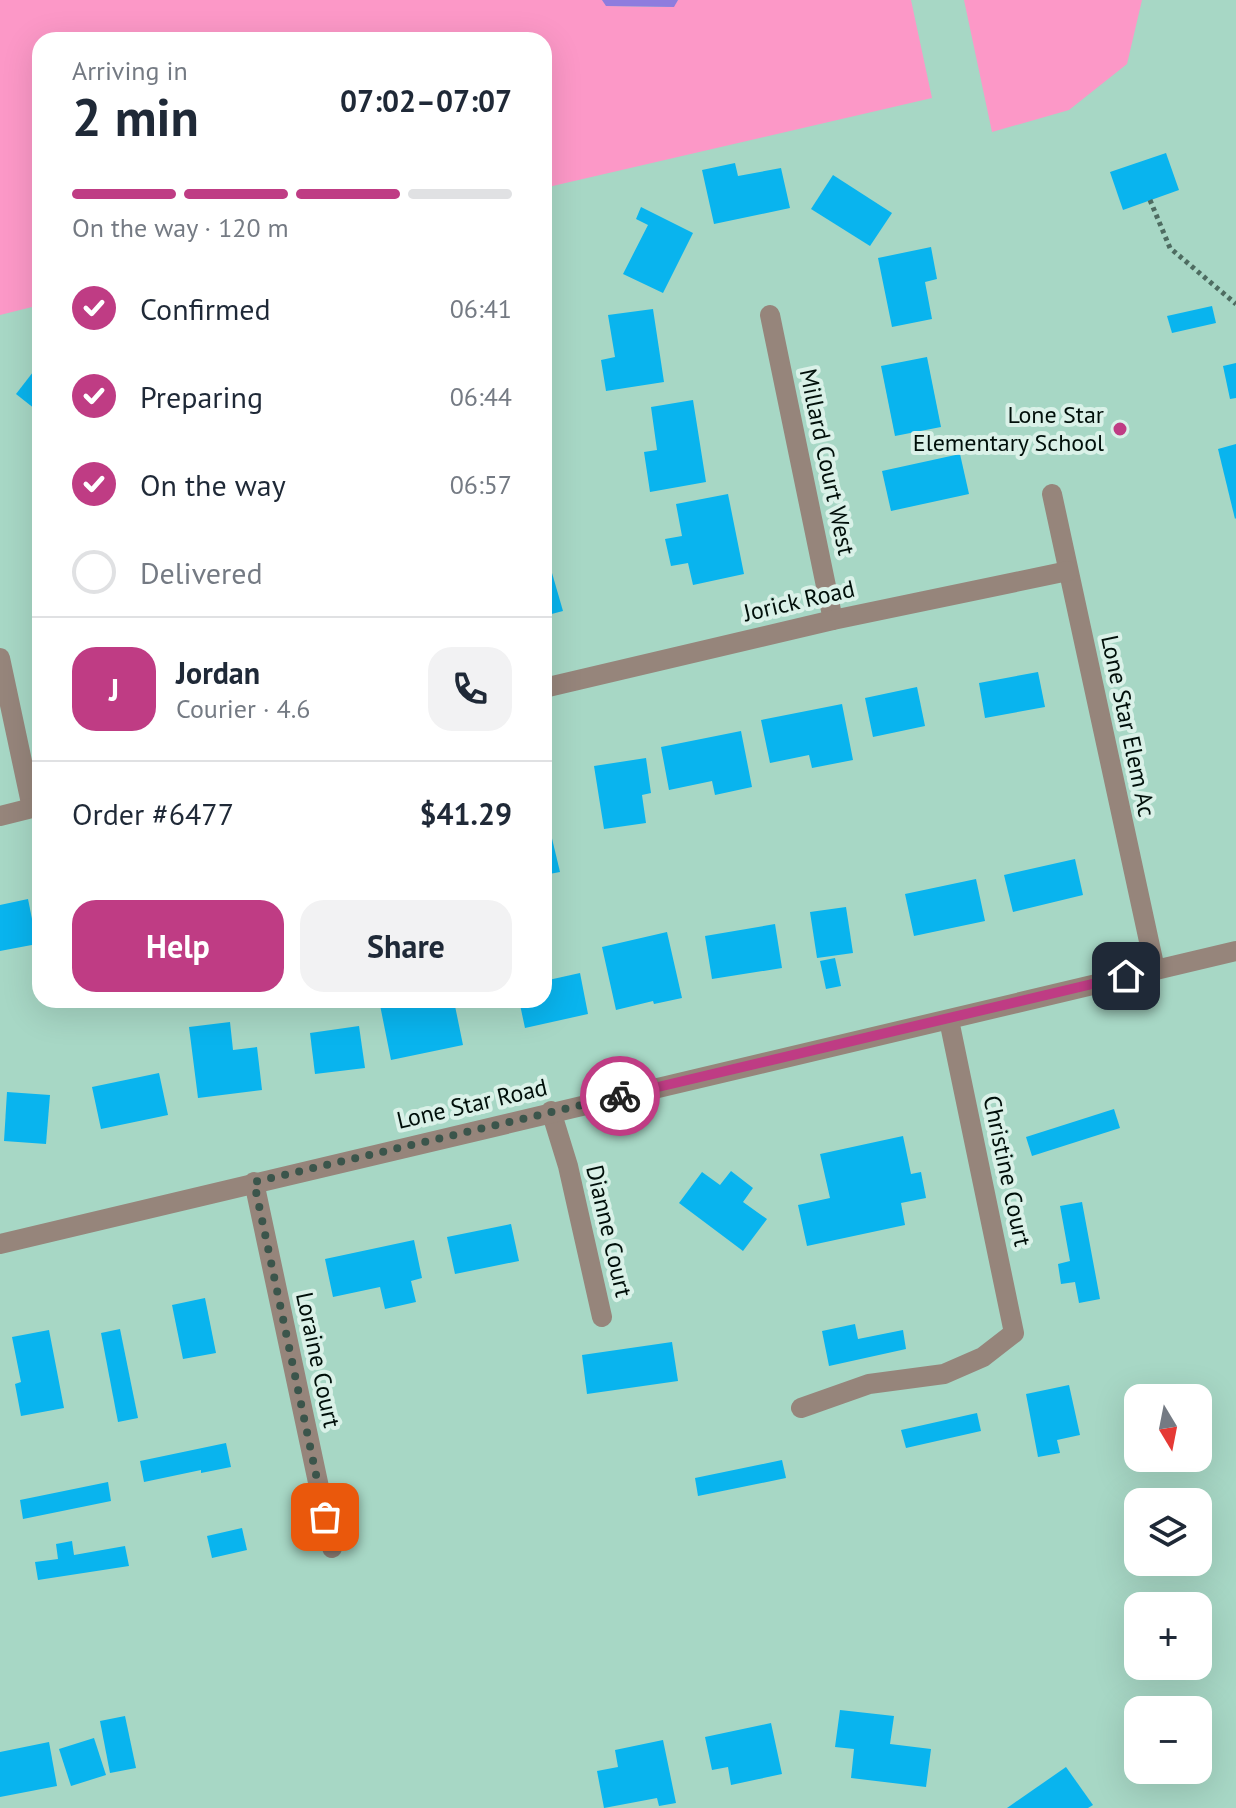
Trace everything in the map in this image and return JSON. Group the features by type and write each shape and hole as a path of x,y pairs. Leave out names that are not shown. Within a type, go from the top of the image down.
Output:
{"street":[{"name":"Millard Court West","path":"770,315 833,620"},
{"name":"Lone Star Elem Ac","path":"1052,494 1155,969"},
{"name":"Jorick Road","path":"552,686 833,620 1068,571"},
{"path":"0,658 32,790"},
{"path":"0,816 32,808"},
{"name":"Lone Star Road","path":"0,1244 1236,951"},
{"name":"Christine Court","path":"801,1408 869,1384 944,1374 983,1357 1014,1333 949,1020"},
{"name":"Dianne Court","path":"551,1111 568,1166 602,1317"},
{"name":"Loraine Court","path":"254,1182 332,1548"}],"path":[{"path":"1150,200 1170,248 1236,304"}],"shaded area":[{"path":"0,0 602,0 607,6 673,7 678,0 911,0 932,98 552,186 552,32 32,32 32,307 0,315"},
{"path":"602,0 678,0 674,7 606,6"},
{"path":"964,0 1142,0 1127,64 1069,110 992,132"}],"building":[{"path":"1166,153 1179,190 1123,210 1110,172"},
{"path":"735,163 738,176 781,168 790,208 714,224 702,170"},
{"path":"833,175 892,213 870,246 811,209"},
{"path":"641,207 693,233 663,293 623,274 648,225 636,219"},
{"path":"931,247 937,279 925,282 932,319 892,327 878,258"},
{"path":"1212,306 1216,323 1172,333 1167,316"},
{"path":"653,309 664,382 606,391 601,360 615,357 608,315"},
{"path":"927,357 941,427 895,436 881,366"},
{"path":"1236,363 1236,398 1230,399 1223,366"},
{"path":"32,373 32,407 16,394"},
{"path":"693,400 706,482 650,492 644,452 657,450 651,407"},
{"path":"1236,444 1236,518 1235,519 1218,449"},
{"path":"960,454 969,494 891,511 882,471"},
{"path":"728,494 744,574 693,585 688,563 671,566 665,539 682,536 676,504"},
{"path":"552,573 563,611 552,614"},
{"path":"1038,672 1045,707 985,718 979,683"},
{"path":"917,687 925,726 873,737 865,698"},
{"path":"842,704 853,760 812,768 809,755 770,763 761,720"},
{"path":"741,731 752,787 715,795 712,781 669,790 661,747"},
{"path":"646,758 651,793 642,795 646,823 604,829 594,766"},
{"path":"552,838 560,872 552,874"},
{"path":"1075,859 1083,895 1013,912 1004,875"},
{"path":"976,879 985,921 914,936 905,894"},
{"path":"28,899 32,945 0,951 0,905"},
{"path":"846,907 853,953 817,958 810,912"},
{"path":"775,924 782,968 712,979 705,936"},
{"path":"667,932 682,998 616,1010 602,947"},
{"path":"835,958 841,986 826,989 820,961"},
{"path":"580,973 588,1014 525,1028 521,1008 552,1008 552,979"},
{"path":"381,1008 455,1008 463,1045 391,1060"},
{"path":"230,1022 233,1050 257,1047 262,1090 198,1098 189,1027"},
{"path":"359,1026 365,1068 315,1074 310,1033"},
{"path":"159,1073 168,1115 101,1129 92,1087"},
{"path":"7,1092 50,1095 46,1144 4,1141"},
{"path":"1114,1109 1120,1128 1032,1156 1026,1137"},
{"path":"903,1136 911,1174 921,1172 926,1198 901,1203 905,1225 807,1246 798,1205 830,1198 820,1154"},
{"path":"731,1171 753,1188 743,1202 767,1219 743,1251 679,1203 702,1172 720,1185"},
{"path":"1082,1202 1100,1299 1079,1303 1075,1282 1061,1284 1058,1264 1070,1261 1060,1206"},
{"path":"511,1224 519,1261 455,1274 447,1237"},
{"path":"414,1240 422,1278 411,1281 416,1302 385,1309 380,1287 333,1297 325,1259"},
{"path":"205,1298 216,1353 183,1359 172,1305"},
{"path":"855,1324 858,1339 903,1330 906,1349 829,1366 822,1331"},
{"path":"120,1329 138,1418 118,1422 101,1333"},
{"path":"49,1330 64,1408 21,1416 15,1384 21,1382 12,1337"},
{"path":"672,1342 678,1381 587,1394 582,1355"},
{"path":"1069,1385 1080,1435 1057,1440 1060,1453 1038,1457 1026,1394"},
{"path":"977,1413 981,1431 906,1448 901,1430"},
{"path":"226,1443 231,1467 144,1482 140,1461"},
{"path":"782,1460 786,1478 698,1496 695,1478"},
{"path":"108,1482 111,1501 23,1519 20,1500"},
{"path":"242,1528 247,1550 212,1558 207,1536"},
{"path":"72,1541 74,1555 125,1546 129,1566 38,1580 35,1562 58,1559 56,1544"},
{"path":"840,1710 894,1716 890,1744 931,1749 926,1787 851,1778 854,1749 835,1747"},
{"path":"125,1716 136,1768 110,1773 100,1721"},
{"path":"771,1723 782,1774 731,1785 728,1767 712,1770 705,1737"},
{"path":"94,1738 106,1775 71,1786 59,1749"},
{"path":"663,1740 676,1803 659,1806 657,1798 604,1808 597,1771 618,1767 615,1750"},
{"path":"49,1742 57,1786 0,1797 0,1752"},
{"path":"1066,1767 1093,1805 1088,1808 1007,1808"}],"way so far":[{"path":"325,1517 254,1182 620,1096"}],"place":[{"name":"Lone Star Elementary School","path":"1120,429"}],"route":[{"path":"620,1096 1126,976"}]}
